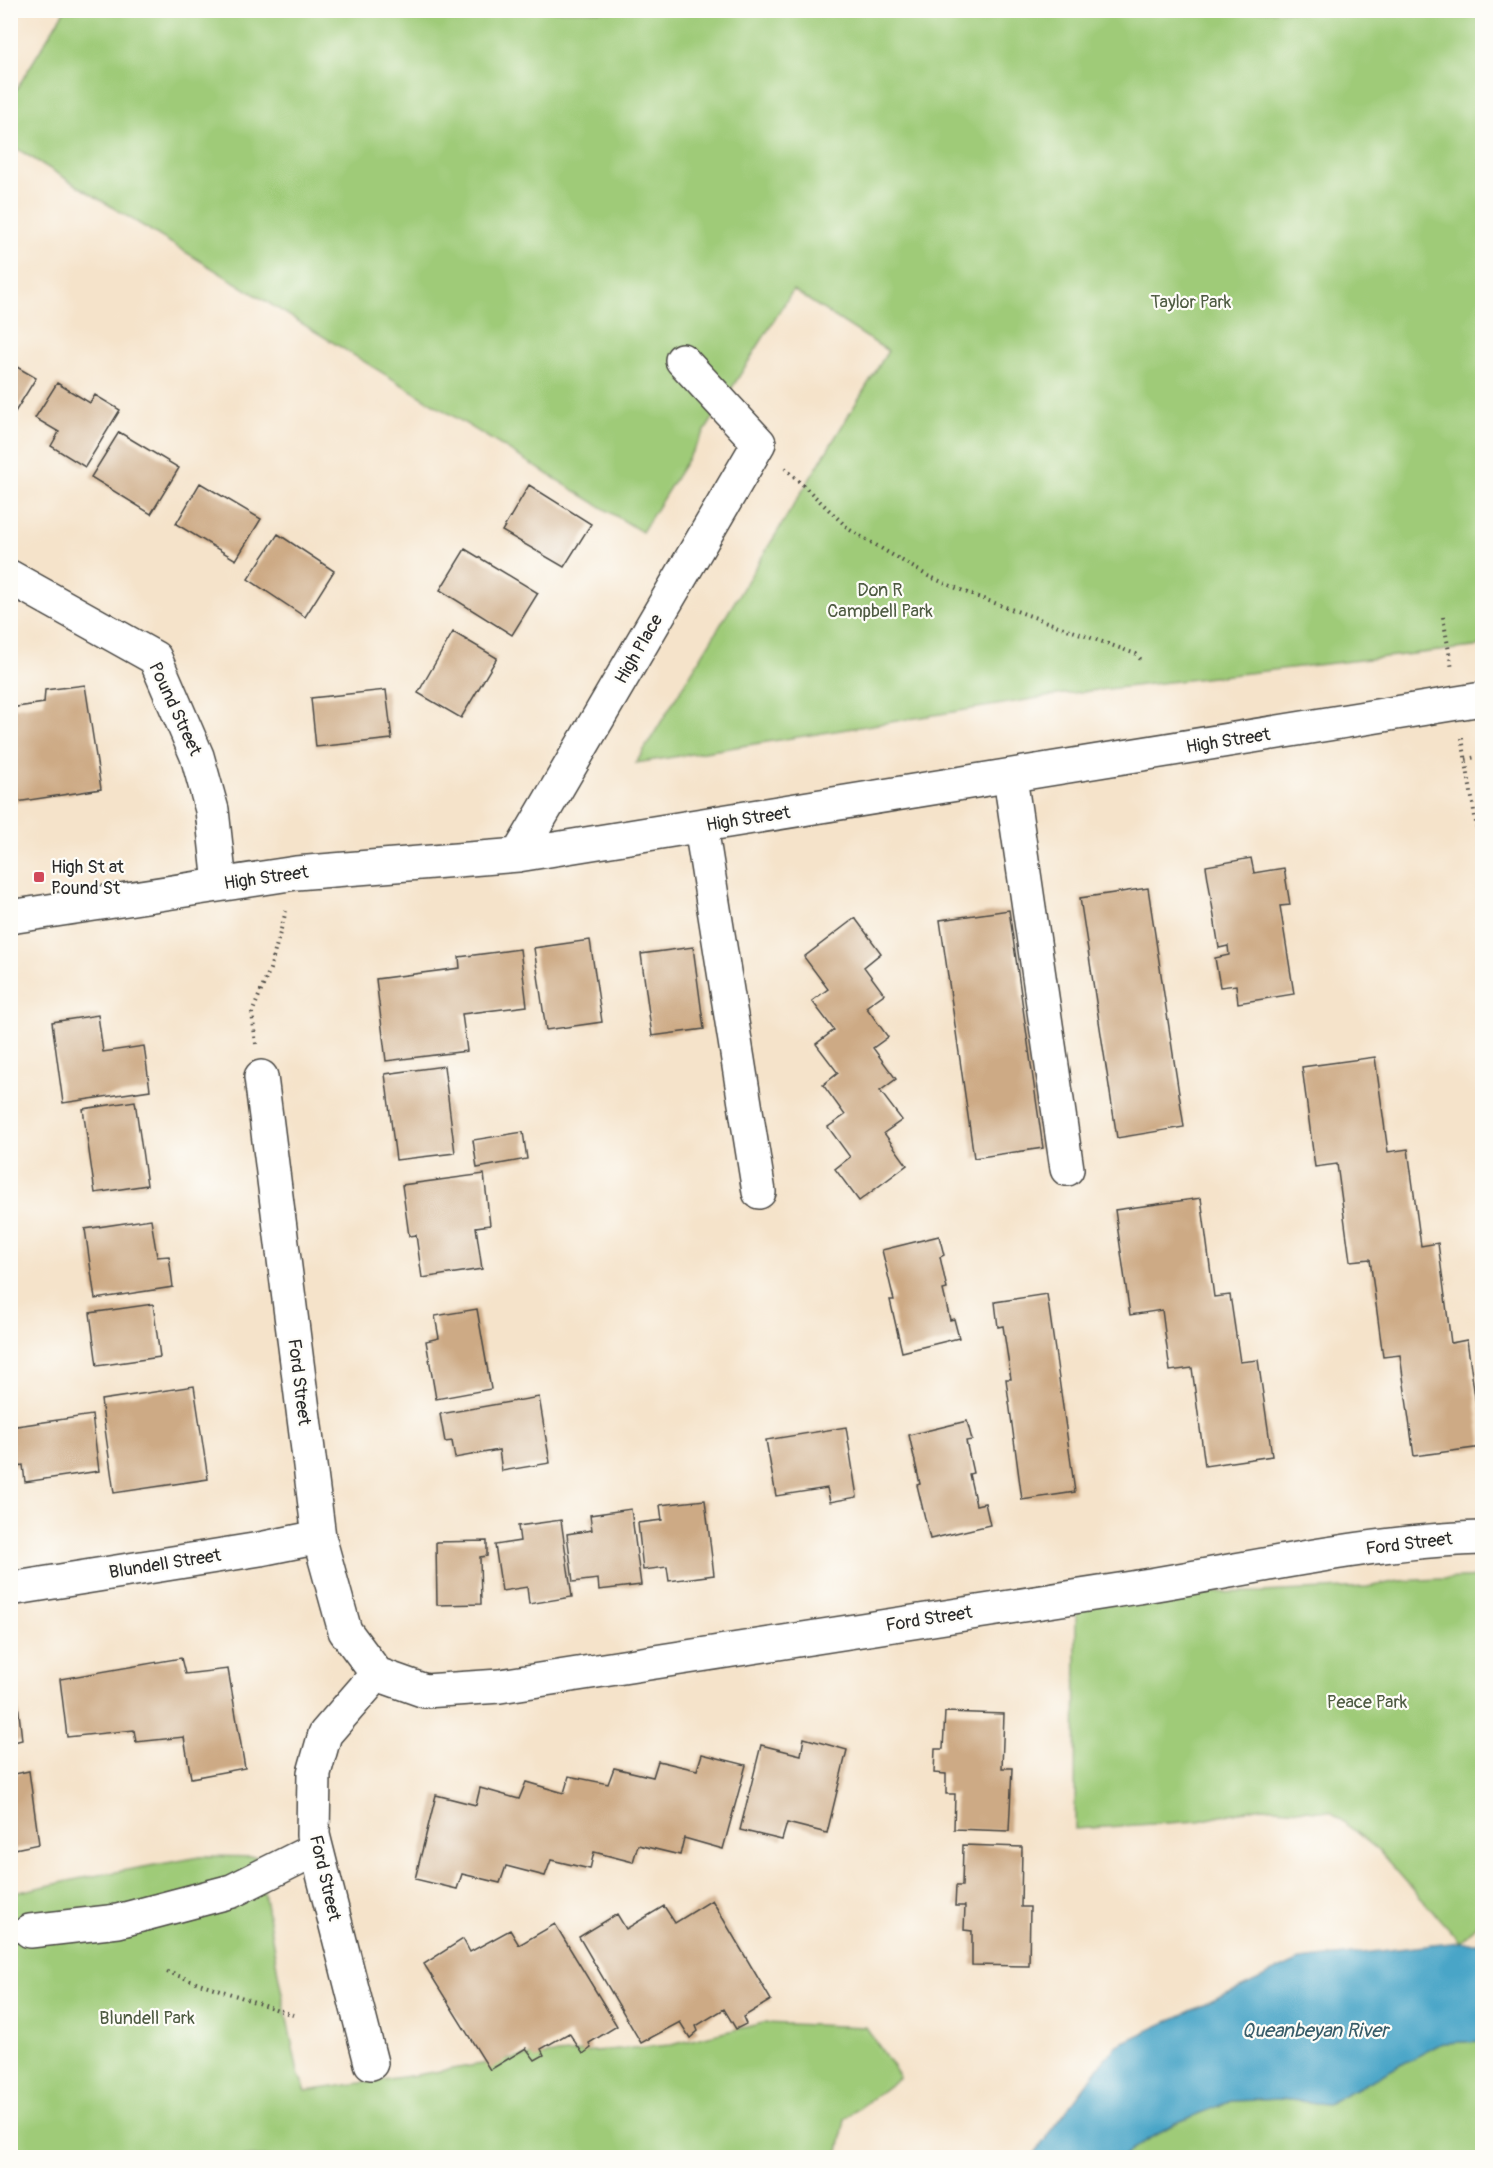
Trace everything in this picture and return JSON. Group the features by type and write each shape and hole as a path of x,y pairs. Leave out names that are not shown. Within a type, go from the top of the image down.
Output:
{"street":[{"path":"682,360 759,443"},
{"name":"High Place","path":"518,855 759,443"},
{"name":"Pound Street","path":"10,577 155,658 197,756 212,810 220,884"},
{"name":"High Street","path":"10,917 296,873 518,855 1482,699"},
{"path":"1010,777 1067,1169"},
{"path":"701,827 759,1192"},
{"name":"Ford Street","path":"261,1077 319,1537 345,1631 377,1674 425,1690 500,1686 1374,1548 1444,1539 1482,1538"},
{"name":"Blundell Street","path":"10,1589 260,1549 319,1537"},
{"name":"Ford Street","path":"371,2063 313,1835 314,1773 325,1734 377,1674"},
{"path":"30,1931 118,1921 232,1891 316,1849"}],"path":[{"path":"759,443 850,530 928,576 975,596 1136,654 1143,662"},
{"path":"1466,759 1482,756"},
{"path":"261,1077 252,1012 270,969 296,873"},
{"path":"167,1972 293,2015"},
{"path":"221,1990 223,1985"}],"green space":[{"name":"Taylor Park","path":"64,11 1482,11 1482,646 1064,694 636,763 888,351 793,290 642,532 11,145 10,100"},
{"name":"Peace Park","path":"1482,1577 1482,1918 1460,1942 1378,1850 1331,1812 1261,1807 1199,1821 1075,1829 1076,1604 1198,1593 1367,1587 1399,1581"},
{"name":"Blundell Park","path":"206,1856 258,1857 298,2073 306,2091 530,2056 671,2045 763,2023 866,2027 900,2077 845,2119 838,2157 11,2157 10,1894 82,1878"},
{"path":"1482,2041 1482,2157 1124,2158 1132,2149 1174,2124 1231,2101 1281,2099 1327,2104 1442,2043"}],"water":[{"name":"Queanbeyan River","path":"1460,1942 1482,1942 1482,2041 1442,2043 1327,2104 1281,2099 1231,2101 1173,2124 1132,2149 1124,2157 1032,2157 1115,2046 1300,1960"}],"building":[{"path":"10,363 36,378 10,420"},
{"path":"57,383 90,403 95,395 120,410 85,467 51,446 59,432 35,418"},
{"path":"119,432 179,468 151,514 91,477"},
{"path":"200,483 261,519 236,560 176,524"},
{"path":"529,485 591,524 564,567 502,531"},
{"path":"278,534 334,571 305,617 248,579"},
{"path":"465,549 538,593 512,635 440,590"},
{"path":"453,632 497,658 461,718 418,693"},
{"path":"85,685 101,789 10,803 10,708 44,703 45,690"},
{"path":"386,690 392,739 316,747 311,698"},
{"path":"1251,858 1254,873 1284,868 1290,905 1280,906 1294,994 1238,1003 1236,985 1220,987 1215,958 1229,955 1228,946 1219,948 1206,866"},
{"path":"1148,888 1184,1127 1117,1138 1080,898"},
{"path":"1009,910 1043,1148 974,1158 940,920"},
{"path":"855,918 881,953 864,967 884,994 866,1007 888,1037 873,1048 896,1079 880,1091 902,1120 884,1133 907,1165 859,1201 835,1169 850,1157 828,1127 845,1115 823,1085 838,1073 816,1044 834,1030 812,1001 828,989 804,957"},
{"path":"590,940 602,1022 546,1030 534,948"},
{"path":"693,947 704,1029 652,1036 641,954"},
{"path":"520,949 527,1006 462,1014 467,1051 386,1061 376,979 460,968 459,957"},
{"path":"98,1015 103,1052 144,1046 150,1090 63,1103 52,1022"},
{"path":"1375,1057 1388,1152 1408,1149 1421,1246 1438,1243 1451,1343 1467,1340 1482,1447 1414,1456 1400,1355 1383,1357 1370,1259 1350,1261 1337,1164 1315,1167 1302,1067"},
{"path":"444,1066 455,1153 396,1160 385,1074"},
{"path":"135,1101 147,1185 95,1193 83,1109"},
{"path":"523,1132 527,1159 477,1168 473,1140"},
{"path":"484,1174 490,1225 476,1227 482,1269 422,1278 416,1235 409,1236 402,1185"},
{"path":"1201,1198 1214,1297 1230,1295 1240,1362 1258,1360 1272,1456 1205,1466 1192,1368 1170,1371 1162,1310 1130,1315 1115,1210"},
{"path":"151,1219 157,1257 169,1256 173,1287 95,1299 85,1229"},
{"path":"939,1236 944,1255 940,1257 947,1289 943,1290 950,1320 954,1319 959,1338 902,1352 890,1300 894,1300 882,1250"},
{"path":"1047,1294 1075,1492 1022,1500 1006,1379 1011,1379 1003,1326 998,1327 995,1302"},
{"path":"153,1304 160,1357 97,1366 90,1313"},
{"path":"477,1309 491,1389 436,1399 426,1341 439,1338 435,1316"},
{"path":"194,1386 208,1479 114,1493 101,1400"},
{"path":"539,1397 550,1463 502,1471 499,1450 455,1458 452,1441 445,1442 440,1414"},
{"path":"92,1415 99,1471 25,1482 23,1465 10,1467 10,1427"},
{"path":"967,1421 972,1440 966,1441 973,1473 969,1474 976,1505 985,1503 990,1525 930,1539 917,1485 920,1484 909,1435"},
{"path":"846,1427 857,1497 830,1502 827,1488 776,1496 766,1440"},
{"path":"705,1500 714,1575 669,1581 667,1567 643,1570 638,1523 662,1520 660,1505"},
{"path":"631,1509 641,1585 599,1590 598,1579 573,1582 567,1534 592,1530 590,1515"},
{"path":"561,1520 572,1597 529,1604 527,1587 502,1591 495,1545 520,1541 518,1526"},
{"path":"487,1541 487,1556 480,1557 481,1604 437,1605 436,1542"},
{"path":"181,1658 185,1674 228,1669 245,1768 191,1778 184,1737 136,1742 134,1730 67,1737 60,1679"},
{"path":"14,1668 22,1740 10,1743 10,1669"},
{"path":"945,1712 1004,1714 1002,1768 1012,1768 1009,1831 954,1829 955,1794 946,1794 946,1774 934,1773 935,1749 943,1749"},
{"path":"804,1738 847,1750 827,1833 787,1823 782,1840 740,1830 761,1745 801,1755"},
{"path":"702,1754 746,1765 723,1849 684,1838 680,1855 638,1845 633,1862 594,1852 590,1869 551,1860 545,1876 506,1866 500,1883 462,1874 457,1889 415,1879 436,1795 476,1805 480,1788 519,1799 526,1782 564,1793 569,1776 608,1784 614,1768 653,1777 658,1761 697,1770"},
{"path":"29,1771 39,1844 10,1850 10,1775"},
{"path":"963,1845 1022,1847 1021,1907 1030,1907 1029,1966 972,1965 972,1931 964,1930 965,1906 955,1906 956,1886 962,1886"},
{"path":"712,1900 771,2000 743,2017 746,2024 736,2029 724,2009 696,2026 698,2031 690,2038 680,2022 641,2043 579,1937 617,1914 626,1929 664,1906 675,1923"},
{"path":"555,1924 617,2026 589,2043 591,2048 583,2054 569,2033 541,2049 544,2055 535,2060 526,2048 490,2070 424,1964 463,1939 470,1952 510,1930 519,1945"}],"place":[{"name":"High St at Pound St","path":"39,877"}],"park label":[{"name":"Don R Campbell Park","path":"880,600"}]}
